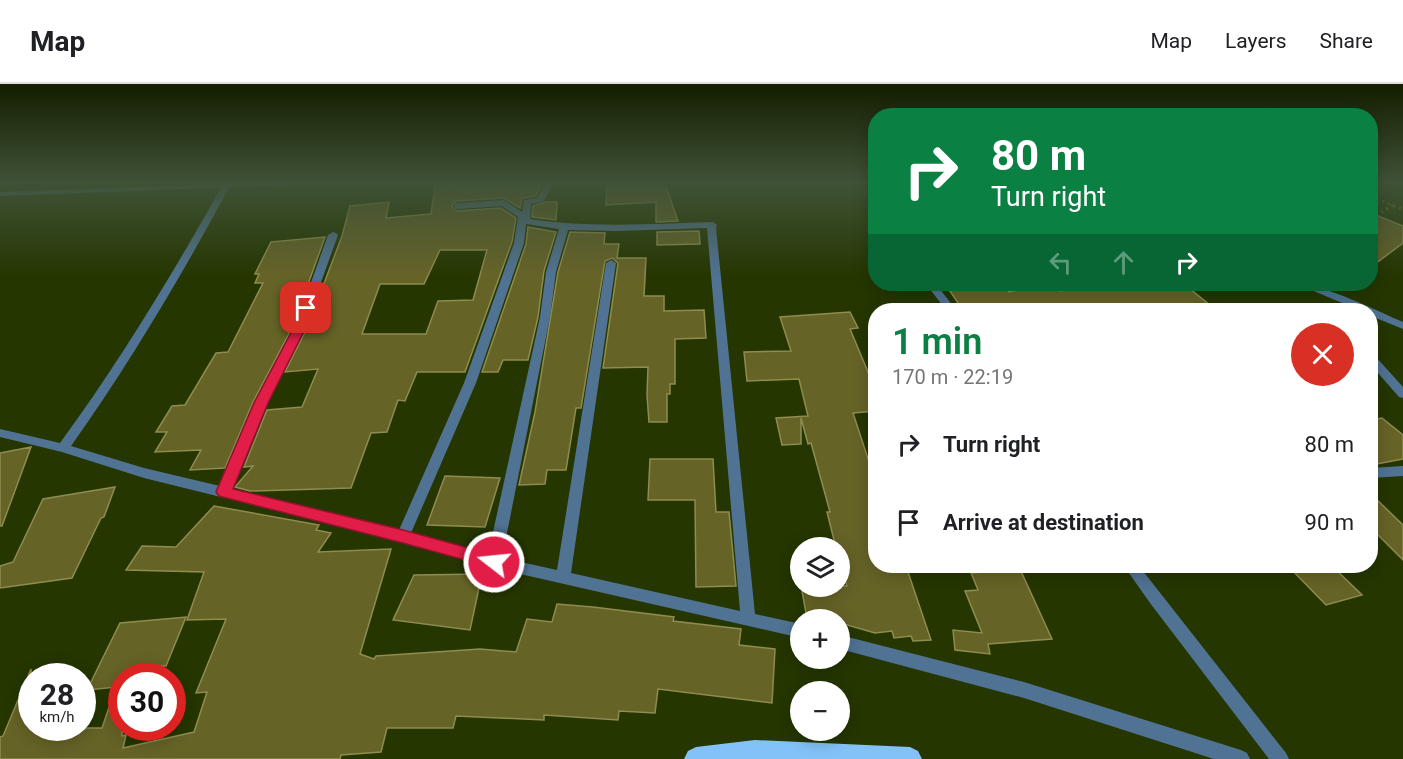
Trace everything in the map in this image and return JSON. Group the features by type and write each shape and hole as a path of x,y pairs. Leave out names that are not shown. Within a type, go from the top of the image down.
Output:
{"highway":[{"path":"696,759 755,752 910,759"}],"street":[{"path":"63,448 90,411 169,286 210,214"},
{"path":"403,536 470,383 519,243 522,216 520,214"},
{"path":"525,214 525,221 564,227 713,225 711,227 748,618"},
{"path":"494,562 546,317 551,272 564,227"},
{"path":"224,492 261,403 300,327 333,235"},
{"path":"563,576 611,263"},
{"path":"936,291 946,303"},
{"path":"1319,291 1348,303"},
{"path":"1378,315 1403,326"},
{"path":"1378,366 1403,394"},
{"path":"0,433 63,448 144,473 403,536 494,562 790,629"},
{"path":"1378,473 1403,471"},
{"path":"1136,573 1280,759"},
{"path":"850,645 1024,690 1241,759"}],"building":[{"path":"348,214 387,214 386,218 425,214 511,214 516,218 512,242 465,372 417,372 405,401 398,400 387,432 371,433 351,488 250,491 235,487 253,466 244,467 267,410 302,407 318,369 285,372 307,328 342,236","holes":["440,250 487,250 473,300 438,301 426,334 362,334 380,284 424,284"]},
{"path":"532,214 556,214 556,220 532,217"},
{"path":"656,214 676,214 678,221 656,222"},
{"path":"1378,216 1403,226 1403,243 1378,262"},
{"path":"528,227 556,232 544,271 538,317 528,360 503,360 498,372 482,372 526,244"},
{"path":"699,231 700,244 657,245 657,232"},
{"path":"570,232 605,233 604,244 619,244 617,258 646,258 644,296 664,296 664,311 704,310 706,338 675,339 675,384 670,384 670,394 667,394 667,422 649,422 648,367 603,368 618,263 612,258 605,261 581,408 576,408 566,470 547,470 545,484 519,485 535,412 558,272"},
{"path":"325,237 293,326 253,402 225,468 190,470 201,450 155,452 167,432 156,432 172,406 185,405 216,353 228,352 263,283 255,283 259,274 255,274 271,242"},
{"path":"950,291 1193,291 1207,303 958,303"},
{"path":"850,312 858,328 850,329 868,372 868,412 853,413 868,459 868,573 908,573 931,640 913,641 911,636 894,638 892,631 875,633 850,626 850,609 805,609 803,597 850,597 850,537 833,537 827,512 830,512 811,443 808,444 801,418 801,444 782,445 776,418 808,416 799,379 747,381 744,352 791,351 780,317"},
{"path":"1382,418 1403,435 1403,459 1378,464 1378,419"},
{"path":"31,447 2,526 0,526 0,453"},
{"path":"650,459 713,459 716,512 729,512 736,586 696,587 695,500 648,500"},
{"path":"445,476 500,478 485,527 427,525"},
{"path":"115,487 104,517 101,518 72,578 0,588 0,566 13,562 43,499"},
{"path":"1378,501 1403,525 1403,560 1378,535"},
{"path":"214,506 319,525 316,530 331,533 318,552 391,549 360,654 374,659 376,656 480,649 516,652 527,619 552,622 557,604 674,617 673,621 741,629 739,645 775,649 772,703 658,689 655,713 619,711 618,720 544,715 544,720 456,716 453,728 387,728 381,752 341,755 340,759 0,759 0,737 3,736 18,700 18,741 96,741 96,728 102,728 108,710 108,741 125,741 123,748 154,741 186,741 186,734 194,732 207,692 196,693 226,619 187,620 204,572 126,570 142,546 176,547"},
{"path":"971,573 1022,573 1052,639 988,644 990,654 955,650 953,630 982,633 965,591 978,590"},
{"path":"1295,573 1339,573 1362,595 1326,605"},
{"path":"482,574 470,630 393,620 414,575"},
{"path":"186,617 167,663 108,663 108,688 96,689 96,672 120,623"}],"route":[{"path":"306,308 300,327 261,403 224,492 403,536 494,562"}]}
